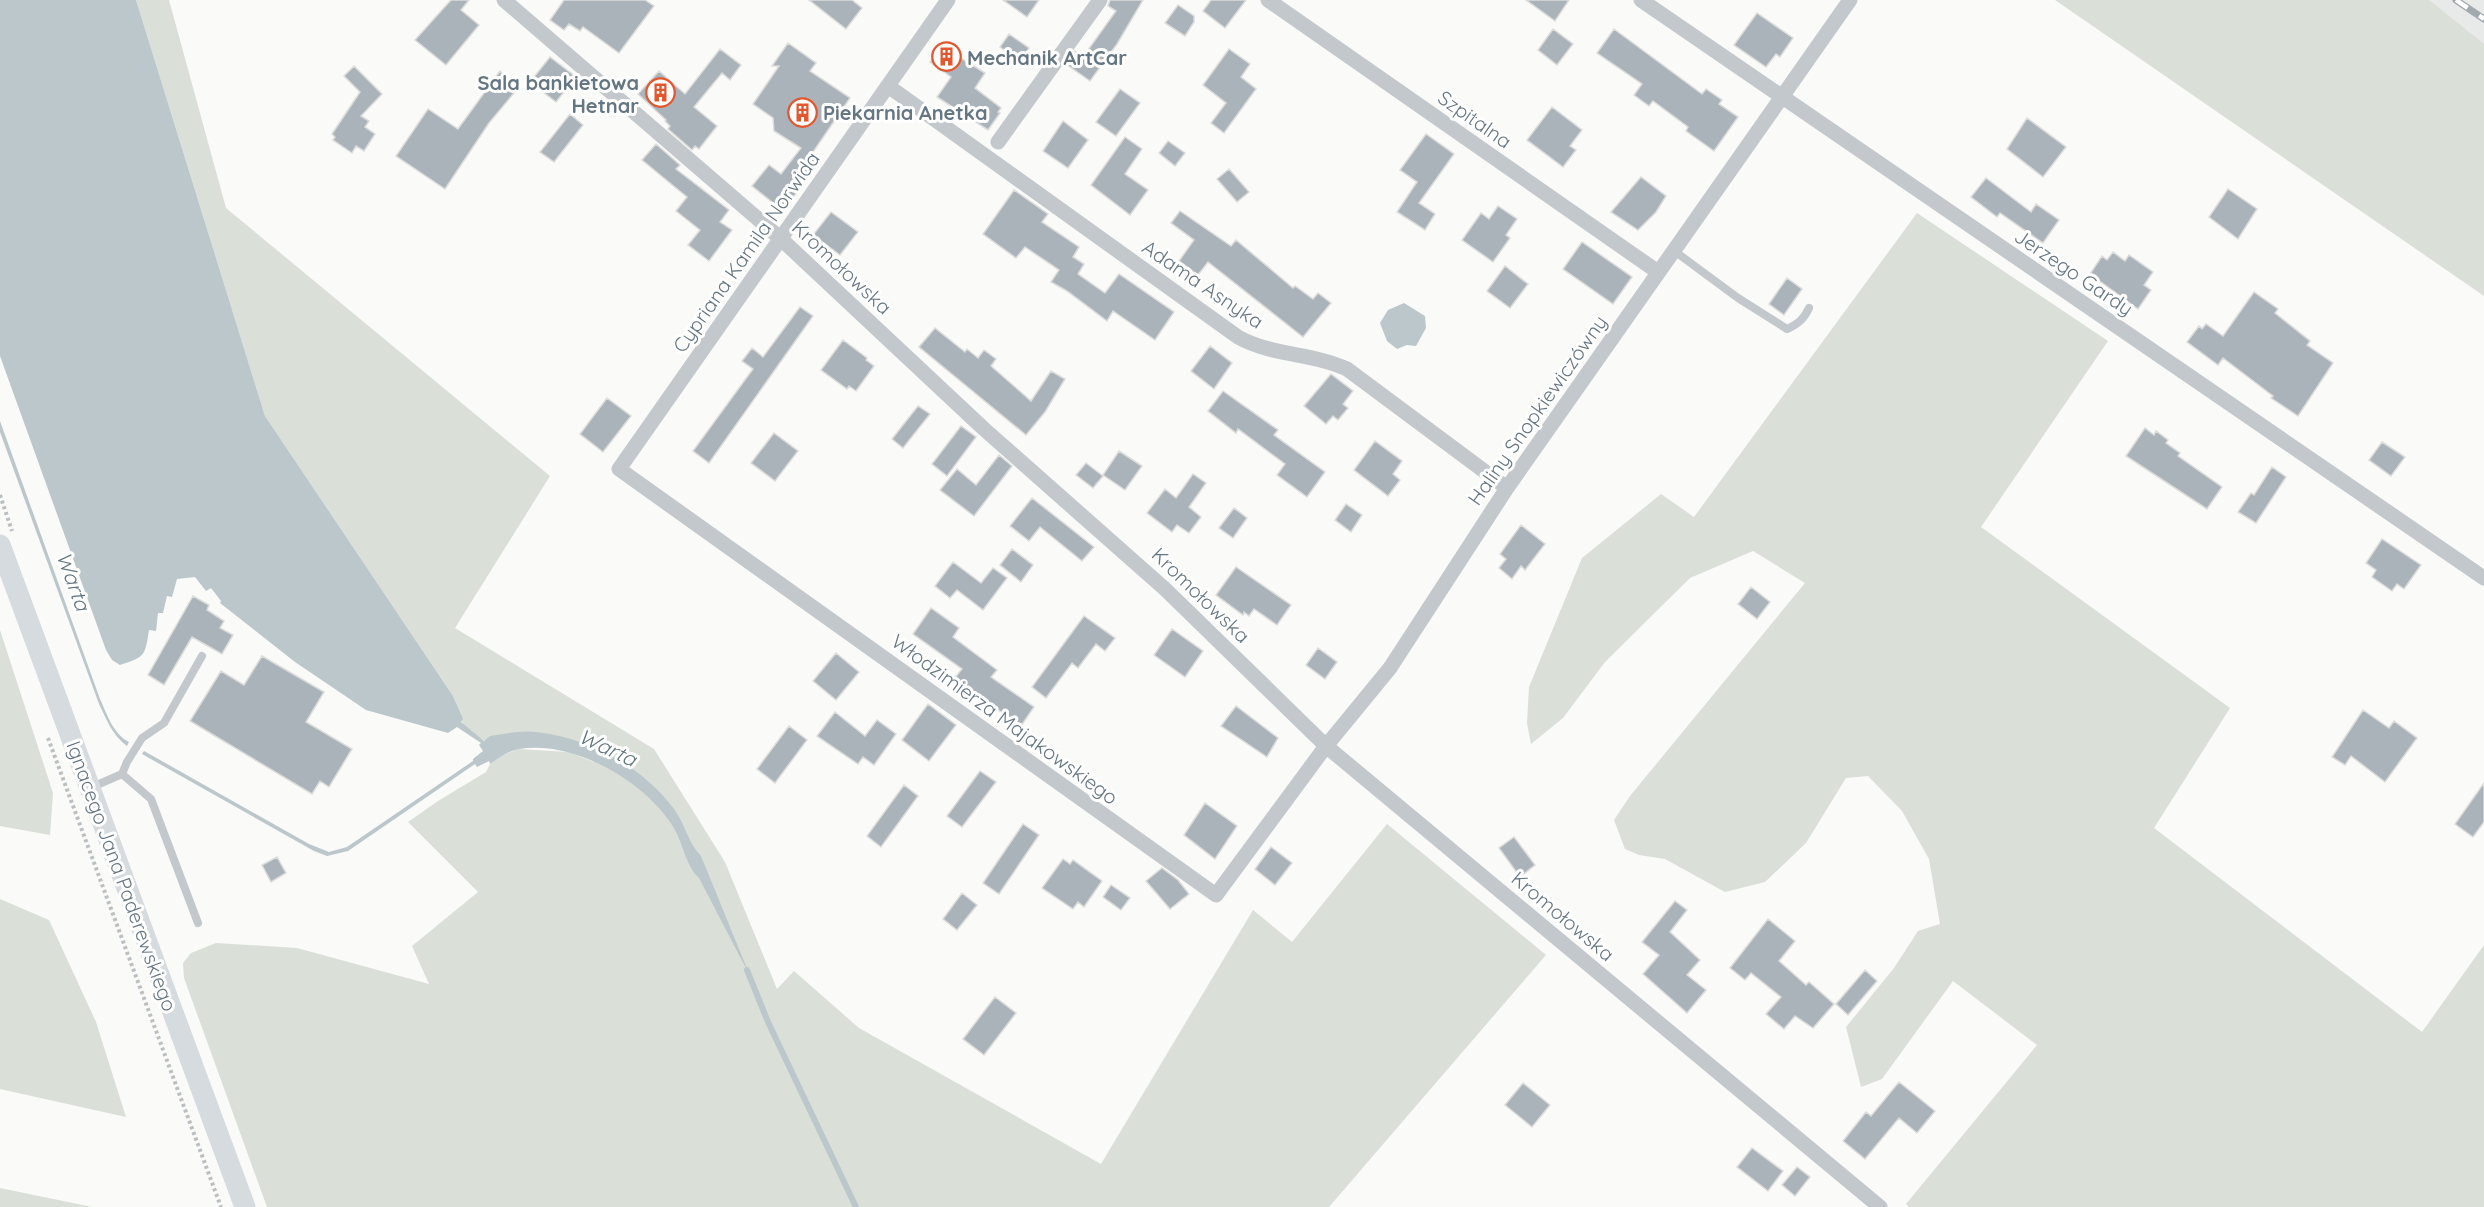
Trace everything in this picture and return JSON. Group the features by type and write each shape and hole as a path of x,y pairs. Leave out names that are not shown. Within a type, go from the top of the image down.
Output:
{"main road":[{"name":"Ignacego Jana Paderewskiego","path":"0,545 245,1207"}],"street":[{"name":"Kromołowska","path":"504,0 780,238 984,429 1165,589 1326,746 1881,1207"},
{"name":"Cypriana Kamila Norwida","path":"619,469 948,0"},
{"path":"998,142 1100,0"},
{"name":"Szpitalna","path":"1268,0 1658,272"},
{"name":"Jerzego Gardy","path":"1641,0 2484,578"},
{"name":"Haliny Snopkiewiczówny","path":"1326,746 1390,668 1507,488 1850,0"},
{"name":"Adama Asnyka","path":"888,86 1238,337 1259,347 1321,360 1347,369 1507,488"},
{"name":"Włodzimierza Majakowskiego","path":"619,469 1216,895 1326,746"}],"lane":[{"path":"1673,250 1738,298 1787,329 1797,325 1809,308"},
{"path":"89,788 122,774 142,738 164,723 202,656"},
{"path":"122,774 151,799 198,923"}],"path":[{"path":"121,937 222,1207"}],"shaded area":[{"path":"0,0 136,0 265,416 453,696 463,719 461,722 484,741 490,736 513,732 556,735 595,748 613,757 646,780 674,809 701,856 750,976 699,878 690,866 672,825 659,808 625,779 583,757 540,748 519,749 507,753 490,764 489,761 477,767 475,764 348,851 327,856 314,851 142,754 144,751 309,844 329,852 347,847 473,761 483,751 479,745 481,743 457,727 448,733 366,710 295,662 220,603 221,601 211,588 206,591 195,577 177,579 172,597 167,596 163,613 158,613 156,631 149,630 145,650 139,657 120,665 112,660 106,650 0,356"},
{"path":"136,0 169,0 226,208 550,476 455,628 654,749 725,862 777,989 794,971 859,1028 1101,1164 1253,910 1292,942 1387,824 1546,955 1329,1207 267,1207 184,978 183,963 191,953 216,943 297,948 429,984 412,946 478,892 408,822 486,772 490,764 503,755 518,749 569,752 594,762 590,746 549,735 526,733 485,741 465,726 453,696 265,416"},
{"path":"2055,0 2429,0 2484,44 2484,296"},
{"path":"2361,0 2484,0 2484,102"},
{"path":"1917,213 2108,341 1981,527 2230,708 2154,828 2422,1032 2484,945 2484,1207 1909,1207 1906,1204 2037,1045 1953,981 1882,1079 1861,1087 1846,1027 1894,968 1918,931 1940,924 1929,859 1902,811 1868,776 1846,778 1806,843 1765,882 1725,892 1665,859 1639,855 1625,849 1614,820 1630,796 1805,583 1753,551 1690,578 1605,662 1563,718 1531,744 1527,723 1529,687 1582,558 1661,494 1694,517"},
{"path":"1404,303 1425,316 1426,328 1416,346 1407,345 1397,349 1387,341 1380,323 1388,310"},
{"path":"0,421 100,699 115,729 129,742 127,746 114,732 99,704 0,432"},
{"path":"0,630 53,793 50,835 0,826"},
{"path":"0,899 49,920 96,1022 126,1117 0,1089"},
{"path":"0,1188 92,1207 0,1207"}],"building":[{"path":"451,0 469,0 461,10 479,25 446,65 415,40"},
{"path":"564,0 645,0 654,6 619,53 583,27 580,31 569,24 564,30 550,20"},
{"path":"809,0 852,0 862,8 846,29"},
{"path":"1003,0 1039,0 1027,17"},
{"path":"1110,0 1143,0 1117,44 1090,81 1066,64 1075,51 1083,57 1116,11 1108,6"},
{"path":"1211,0 1246,0 1225,28 1203,11"},
{"path":"1526,0 1569,0 1555,21"},
{"path":"1178,5 1194,16 1194,22 1185,36 1165,23"},
{"path":"1757,13 1793,38 1780,57 1776,54 1766,67 1734,45"},
{"path":"1553,29 1573,44 1557,65 1538,50"},
{"path":"1614,29 1702,94 1706,89 1722,100 1719,104 1738,117 1714,151 1686,131 1688,127 1653,101 1649,106 1634,95 1642,84 1597,53"},
{"path":"1009,34 1029,48 1020,61 1000,47"},
{"path":"788,43 816,63 810,71 850,98 811,155 809,154 820,161 783,211 752,186 769,165 781,174 801,148 774,131 773,118 753,104 779,66 772,66"},
{"path":"942,46 985,73 975,88 1001,108 988,130 937,97 951,77 930,62"},
{"path":"720,49 741,65 730,80 722,73 694,107 717,126 699,149 695,146 692,150 668,129 670,126 666,120 638,94 659,71 685,94"},
{"path":"1229,49 1250,64 1241,77 1256,89 1224,133 1211,123 1226,103 1203,85"},
{"path":"550,57 576,77 556,102 530,82"},
{"path":"354,66 382,94 361,116 369,121 365,127 375,134 364,151 356,146 352,153 333,140 335,137 332,134 360,92 344,76"},
{"path":"500,71 519,87 489,123 445,189 396,156 428,109 458,129"},
{"path":"1120,89 1140,103 1116,136 1096,122"},
{"path":"1552,107 1582,130 1570,146 1576,150 1563,167 1527,140"},
{"path":"570,114 583,125 554,162 540,152"},
{"path":"2027,118 2066,147 2043,177 2007,149"},
{"path":"1063,121 1088,140 1068,168 1043,151"},
{"path":"1426,134 1454,154 1419,203 1435,214 1425,230 1397,212 1417,182 1400,170"},
{"path":"1125,137 1142,149 1125,174 1148,190 1130,215 1091,185"},
{"path":"1168,141 1185,153 1175,166 1159,153"},
{"path":"656,144 680,165 676,169 729,210 720,222 732,230 709,261 688,245 700,230 676,211 687,197 642,160"},
{"path":"1229,169 1249,192 1237,202 1217,179"},
{"path":"1641,177 1666,196 1656,212 1638,230 1611,212"},
{"path":"1986,178 2031,212 2036,204 2059,220 2043,243 2000,213 1997,217 1971,197"},
{"path":"2228,189 2257,209 2238,239 2209,217"},
{"path":"1014,190 1048,214 1042,222 1079,247 1073,257 1084,264 1078,274 1105,293 1119,274 1174,312 1155,340 1113,311 1107,321 1051,282 1059,270 1025,247 1016,258 983,234"},
{"path":"1498,206 1517,219 1506,235 1510,238 1493,262 1462,240 1481,213 1489,219"},
{"path":"1180,211 1231,246 1236,240 1293,288 1295,286 1313,299 1318,293 1331,303 1303,337 1208,262 1198,275 1179,261 1194,240 1171,223"},
{"path":"831,212 858,232 840,255 813,235"},
{"path":"1582,242 1632,277 1613,304 1563,269"},
{"path":"2113,252 2125,261 2129,255 2153,272 2144,285 2151,290 2138,309 2090,274 2102,256 2107,260"},
{"path":"1505,266 1528,284 1510,308 1487,291"},
{"path":"1787,278 1802,289 1784,315 1769,304"},
{"path":"2254,292 2278,309 2275,313 2310,341 2307,345 2333,363 2298,416 2271,398 2273,396 2223,358 2218,365 2187,342 2199,326 2202,329 2206,324 2223,336"},
{"path":"800,307 813,316 709,463 693,451 753,369 742,361 752,348 763,357"},
{"path":"935,328 965,352 967,349 978,358 984,350 996,359 991,366 1031,401 1051,371 1065,379 1045,412 1026,435 919,347"},
{"path":"843,340 874,366 856,391 849,386 847,389 821,370"},
{"path":"1210,346 1232,363 1214,389 1191,371"},
{"path":"1331,374 1353,391 1343,404 1348,408 1338,420 1333,416 1326,424 1304,406"},
{"path":"1223,391 1278,430 1274,435 1325,472 1307,497 1277,475 1285,464 1238,429 1236,433 1208,411"},
{"path":"607,398 631,416 603,452 580,434"},
{"path":"918,406 930,414 903,448 892,439"},
{"path":"961,426 976,437 947,476 932,464"},
{"path":"2145,428 2154,435 2156,431 2168,440 2166,443 2180,453 2178,456 2222,487 2207,509 2126,456"},
{"path":"774,433 798,451 775,481 751,463"},
{"path":"1375,441 1402,461 1393,474 1400,480 1388,496 1354,470"},
{"path":"2382,442 2405,457 2391,476 2369,460"},
{"path":"1119,451 1142,466 1125,490 1103,475"},
{"path":"999,455 1012,466 974,516 940,490 957,469 976,485"},
{"path":"1086,463 1103,476 1093,488 1076,475"},
{"path":"2272,467 2286,477 2256,523 2238,512 2251,493 2254,495"},
{"path":"1193,474 1206,483 1189,507 1201,517 1189,533 1177,525 1172,532 1147,513 1165,489 1176,498"},
{"path":"1032,498 1094,547 1082,561 1040,527 1029,541 1010,526"},
{"path":"1346,504 1362,515 1351,532 1335,520"},
{"path":"1234,508 1247,518 1233,538 1219,528"},
{"path":"1521,525 1545,544 1525,570 1521,566 1512,579 1499,568 1506,559 1500,554"},
{"path":"2382,539 2421,565 2404,589 2397,584 2392,591 2372,577 2376,570 2366,563"},
{"path":"1012,549 1033,565 1021,582 1000,565"},
{"path":"953,562 981,583 993,568 1007,578 983,610 957,590 950,598 935,586"},
{"path":"1236,567 1291,605 1277,625 1254,609 1249,616 1244,612 1243,615 1216,595"},
{"path":"1751,587 1770,602 1757,619 1738,604"},
{"path":"193,596 209,605 207,610 224,621 220,628 233,635 222,654 192,637 164,685 148,675"},
{"path":"931,608 959,628 953,637 997,670 991,677 1034,707 1021,726 954,679 962,669 913,634"},
{"path":"1084,616 1115,638 1105,651 1096,644 1078,668 1072,663 1046,698 1032,687"},
{"path":"1172,629 1203,651 1185,677 1154,655"},
{"path":"1318,648 1337,662 1325,679 1306,665"},
{"path":"836,653 859,672 836,700 813,681"},
{"path":"262,656 324,692 306,722 352,749 329,787 320,781 312,794 190,721 221,671 244,685"},
{"path":"928,704 956,725 929,761 902,740"},
{"path":"1236,706 1278,738 1267,757 1221,726"},
{"path":"2363,710 2389,728 2394,721 2417,738 2385,782 2351,756 2345,765 2332,757"},
{"path":"835,712 865,736 877,720 896,734 874,765 863,757 858,764 817,736"},
{"path":"789,726 807,740 775,783 757,769"},
{"path":"980,771 996,782 962,827 947,816"},
{"path":"2484,783 2484,822 2473,837 2455,824"},
{"path":"904,785 918,796 881,847 867,836"},
{"path":"1205,803 1237,826 1215,859 1184,835"},
{"path":"1023,824 1039,835 999,894 983,883"},
{"path":"1514,837 1535,865 1520,877 1499,848"},
{"path":"1271,847 1292,863 1275,885 1255,869"},
{"path":"277,857 286,873 271,882 262,865"},
{"path":"1063,859 1070,864 1073,860 1102,881 1084,907 1078,902 1073,909 1042,888"},
{"path":"1162,868 1178,880 1189,894 1170,909 1146,881"},
{"path":"1111,885 1130,898 1121,910 1103,897"},
{"path":"962,893 977,905 957,930 943,919"},
{"path":"1675,901 1687,910 1670,932 1700,960 1687,975 1706,990 1687,1013 1643,974 1659,955 1642,942"},
{"path":"1768,919 1795,941 1779,961 1806,985 1809,982 1834,1004 1813,1028 1795,1016 1784,1029 1766,1014 1781,997 1751,973 1745,980 1730,968"},
{"path":"1865,970 1877,981 1848,1015 1836,1004"},
{"path":"995,997 1016,1013 984,1055 963,1039"},
{"path":"1899,1082 1935,1111 1917,1133 1899,1118 1865,1159 1843,1141 1866,1112 1871,1116"},
{"path":"1523,1083 1550,1105 1532,1127 1505,1105"},
{"path":"1752,1148 1783,1171 1768,1191 1737,1167"},
{"path":"1797,1167 1810,1177 1795,1196 1782,1185"}],"waterway":[{"name":"Warta","path":"747,970 768,1022 856,1207"}],"railway":[{"path":"2456,0 2484,19"}],"place":[{"name":"Mechanik ArtCar","path":"946,57"},
{"name":"Sala bankietowa Hetnar","path":"660,93"},
{"name":"Piekarnia Anetka","path":"802,112"}]}
